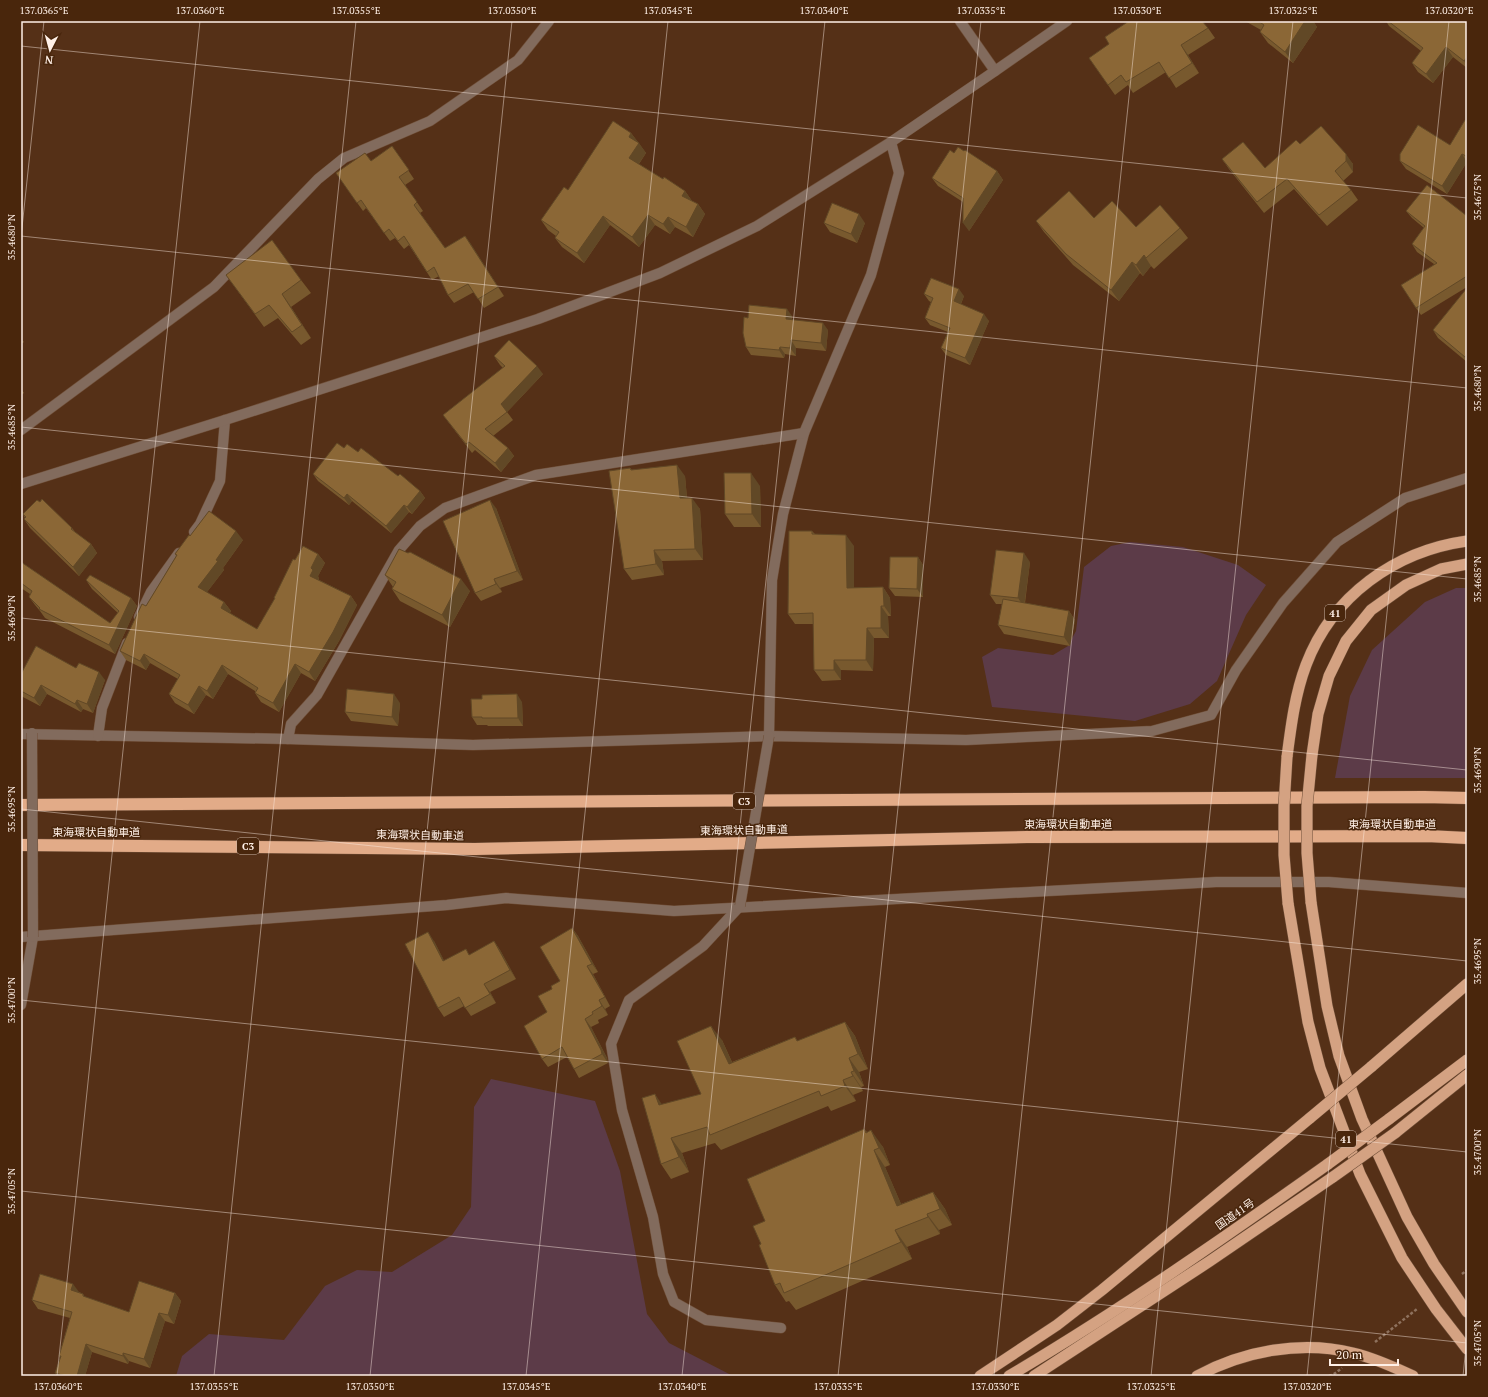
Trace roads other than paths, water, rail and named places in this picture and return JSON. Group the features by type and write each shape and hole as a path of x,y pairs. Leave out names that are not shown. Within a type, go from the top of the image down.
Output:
{"highway":[{"name":"41","path":"1467,541 1448,544 1415,554 1386,568 1339,608 1321,634 1306,664 1297,695 1287,757 1284,806 1284,848 1288,903 1308,1022 1320,1068 1360,1174 1402,1258 1436,1309 1467,1349"},
{"name":"41","path":"1467,564 1442,569 1406,585 1371,610 1346,641 1329,676 1318,714 1307,806 1307,853 1311,902 1327,1006 1339,1056 1362,1119 1408,1217 1434,1264 1467,1312"},
{"name":"C3","path":"21,805 659,802 1025,798 1467,798"},
{"name":"東海環状自動車道","path":"21,845 474,849 1027,837 1427,836 1467,838"},
{"path":"980,1376 1057,1324 1102,1290 1371,1067 1467,984"},
{"name":"国道41号","path":"1009,1376 1204,1252 1328,1164 1467,1060"},
{"name":"41","path":"1034,1376 1210,1261 1333,1177 1395,1133 1467,1075"},
{"path":"1197,1376 1234,1359 1262,1352 1292,1348 1324,1348 1353,1353 1381,1362 1413,1376"}],"street":[{"path":"21,430 214,287 318,179 344,158 430,121 518,60 549,21"},
{"path":"960,21 995,71"},
{"path":"21,484 538,319 660,274 757,226 891,142 1067,21"},
{"path":"781,1328 706,1320 674,1302 663,1274 653,1217 622,1110 611,1044 628,1000 703,946 740,906 769,736 772,580 783,514 804,432 871,275 899,173 891,142"},
{"path":"98,736 102,708 124,648 151,592 200,524 220,481 225,420"},
{"path":"288,739 291,724 317,695 399,550 420,526 444,508 536,475 804,432"},
{"path":"21,734 288,739 473,746 769,736 966,740 1152,731 1211,715 1236,670 1283,604 1337,542 1405,498 1467,478"},
{"path":"21,1005 33,937 32,734"},
{"path":"21,937 447,905 506,898 674,910 1216,882 1329,882 1467,893"}]}
